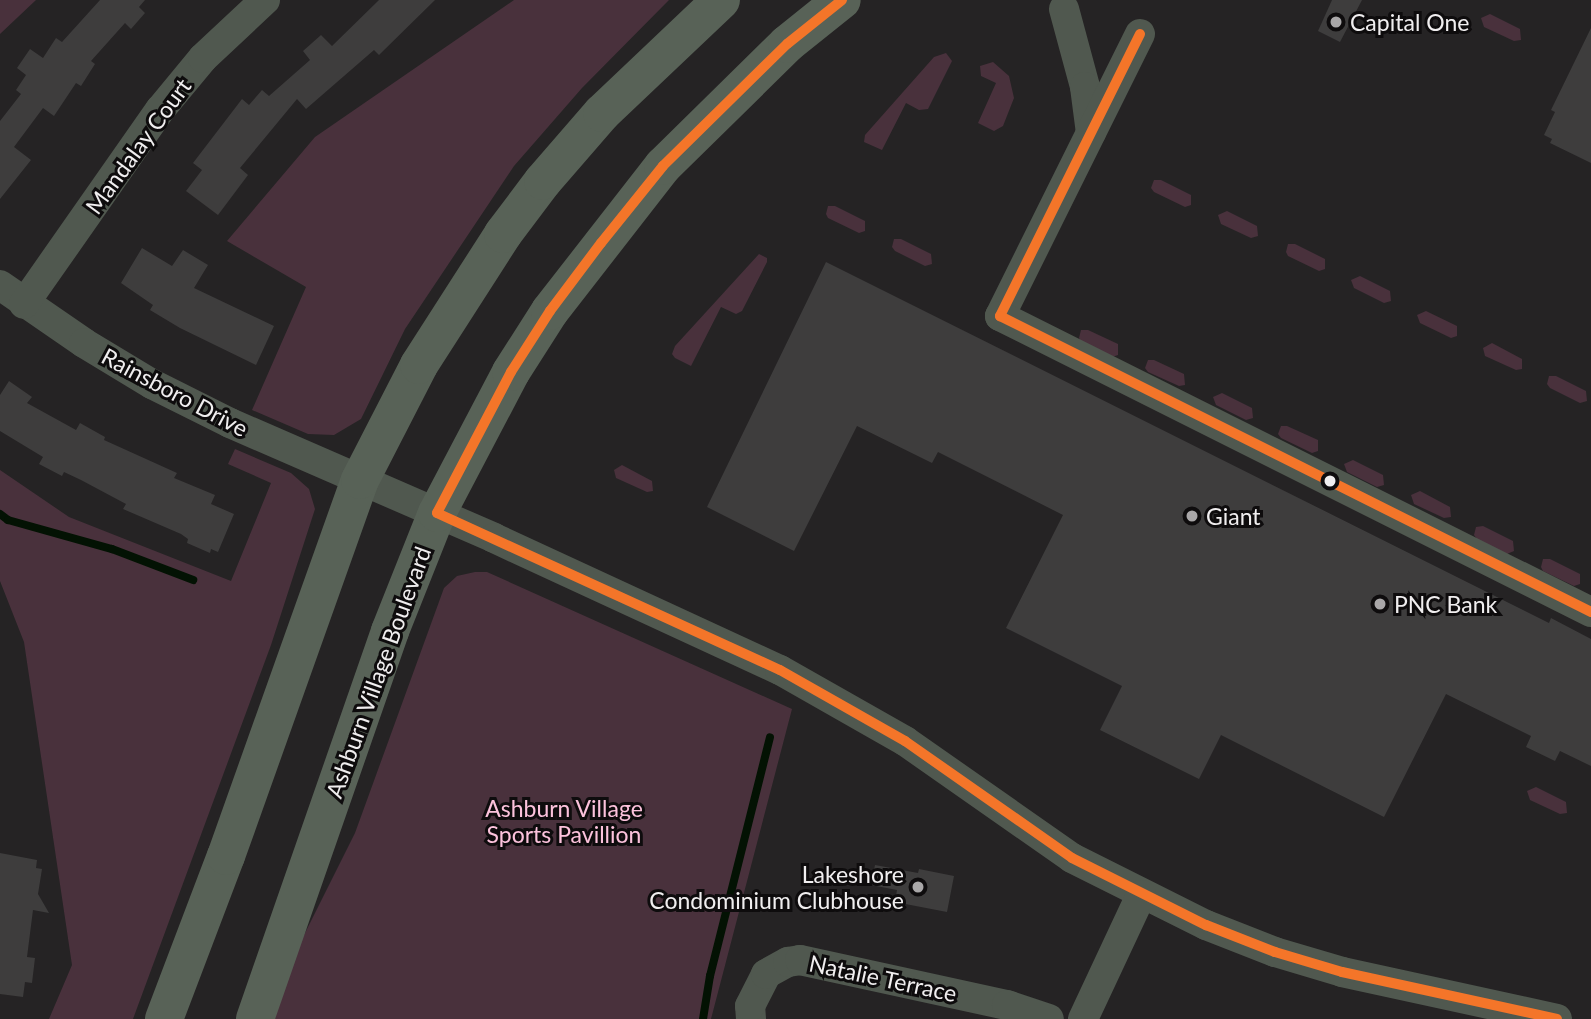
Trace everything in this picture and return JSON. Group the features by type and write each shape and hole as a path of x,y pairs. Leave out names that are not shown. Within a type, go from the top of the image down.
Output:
{"main road":[{"path":"164,1019 226,856 360,480 419,365 503,234 602,113 721,0"},
{"name":"Ashburn Village Boulevard","path":"255,1019 390,631 437,513 511,372 550,311 663,166 787,44 842,0"}],"street":[{"name":"Mandalay Court","path":"24,303 160,110 203,58 265,0"},
{"path":"1064,9 1085,87 1091,132"},
{"path":"1140,34 1000,316 1591,612"},
{"name":"Rainsboro Drive","path":"0,285 152,384 230,423 705,634 825,694 905,740 1072,858 1141,895 1206,925 1275,952 1342,972 1557,1019"},
{"path":"1083,1019 1141,895"},
{"name":"Natalie Terrace","path":"751,1019 750,1006 766,974 788,962 800,960 1007,1005 1049,1019"}],"green space":[{"path":"0,0 36,0 0,34"},
{"path":"514,0 669,0 582,88 514,166 405,329 361,419 334,435 308,434 252,410 306,287 227,241 315,137"},
{"path":"1490,14 1520,29 1521,40 1514,41 1484,27 1481,18"},
{"path":"946,53 952,61 928,109 919,110 906,103 882,150 864,142 865,135 934,57"},
{"path":"993,62 1009,76 1014,98 1003,126 994,131 978,123 996,83 981,76 980,66"},
{"path":"1154,180 1161,180 1191,195 1191,205 1185,207 1154,192 1151,188"},
{"path":"828,206 835,206 865,221 865,231 859,233 828,218"},
{"path":"1227,211 1257,226 1258,236 1251,238 1221,224 1218,215"},
{"path":"894,239 901,239 931,254 932,264 925,266 895,251 892,247"},
{"path":"1288,244 1295,244 1325,259 1325,269 1319,271 1288,256"},
{"path":"759,254 767,258 767,262 742,311 736,314 721,307 691,366 675,358 672,354 675,346"},
{"path":"1360,276 1390,291 1391,301 1384,303 1354,288 1351,280"},
{"path":"1426,311 1457,326 1457,336 1451,338 1420,323 1417,315"},
{"path":"1081,330 1088,330 1118,344 1118,355 1112,357 1081,342"},
{"path":"1492,343 1522,359 1522,369 1516,370 1485,356 1483,348"},
{"path":"1148,360 1154,360 1184,374 1185,385 1179,386 1148,372 1145,368"},
{"path":"1549,376 1556,376 1586,391 1587,401 1580,403 1550,388 1547,384"},
{"path":"1222,393 1252,408 1253,418 1246,420 1216,405 1213,397"},
{"path":"1281,426 1287,426 1318,440 1318,451 1312,453 1281,438 1278,434"},
{"path":"235,449 291,473 309,489 315,509 271,645 133,1019 49,1019 72,965 24,642 0,581 0,470 69,517 231,581 271,483 228,464"},
{"path":"1353,460 1383,475 1384,485 1377,487 1347,472 1344,464"},
{"path":"622,465 652,481 653,491 647,492 616,478 614,470"},
{"path":"1420,491 1450,507 1451,517 1444,518 1414,504 1411,495"},
{"path":"1483,526 1513,541 1514,551 1507,554 1477,539 1474,535 1476,527"},
{"path":"1543,559 1550,559 1580,574 1580,584 1574,586 1543,571"},
{"name":"Ashburn Village Sports Pavillion","path":"487,572 792,709 711,1019 272,1019 298,947 355,833 444,588 457,576"},
{"path":"1536,787 1566,802 1567,813 1560,814 1530,800 1527,791"}],"building":[{"path":"100,0 145,0 139,7 145,13 131,29 125,23 91,61 95,64 81,86 76,83 54,116 43,108 14,147 31,160 0,199 0,121 21,94 16,90 26,75 17,68 30,49 43,58 56,38 62,42"},
{"path":"379,0 435,0 379,55 374,50 306,109 297,99 240,168 248,175 218,215 186,191 202,170 193,163 242,99 249,105 262,90 269,96 310,60 303,51 321,35 332,46"},
{"name":"Capital One","path":"1332,0 1362,0 1340,42 1318,31"},
{"path":"1591,28 1591,163 1550,143 1552,139 1544,135 1555,112 1551,110"},
{"path":"142,248 172,266 183,250 208,265 194,288 274,326 256,365 180,328 150,310 153,305 121,283"},
{"path":"826,262 1549,623 1551,618 1591,639 1591,766 1560,751 1555,761 1526,747 1531,736 1446,694 1384,817 1221,735 1199,779 1100,730 1122,686 1006,628 1063,515 938,452 932,463 857,426 794,551 707,507"},
{"path":"9,381 32,397 27,403 76,430 80,423 105,437 104,440 177,473 174,478 215,495 211,504 234,514 218,552 211,549 210,553 187,543 188,539 181,534 123,509 126,504 64,472 62,476 39,464 43,457 0,431 0,395"},
{"path":"0,853 37,860 36,868 42,869 38,894 49,913 33,910 27,957 35,958 32,983 25,982 23,997 0,994"},
{"name":"Lakeshore Condominium Clubhouse","path":"875,865 918,873 919,869 954,876 947,912 895,902 897,890 871,885"}],"waterway":[{"path":"0,514 8,520 112,549 193,580"},
{"path":"703,1019 710,976 770,737"}],"transit line":[{"path":"842,0 787,44 663,166 601,243 550,311 511,372 437,513 780,670 905,741 1072,858 1206,925 1275,952 1342,972 1557,1019"},
{"path":"1140,34 1000,316 1591,612"}],"place":[{"name":"Capital One","path":"1336,22"},
{"name":"Giant","path":"1192,516"},
{"name":"PNC Bank","path":"1380,604"},
{"name":"Lakeshore Condominium Clubhouse","path":"918,887"}]}
